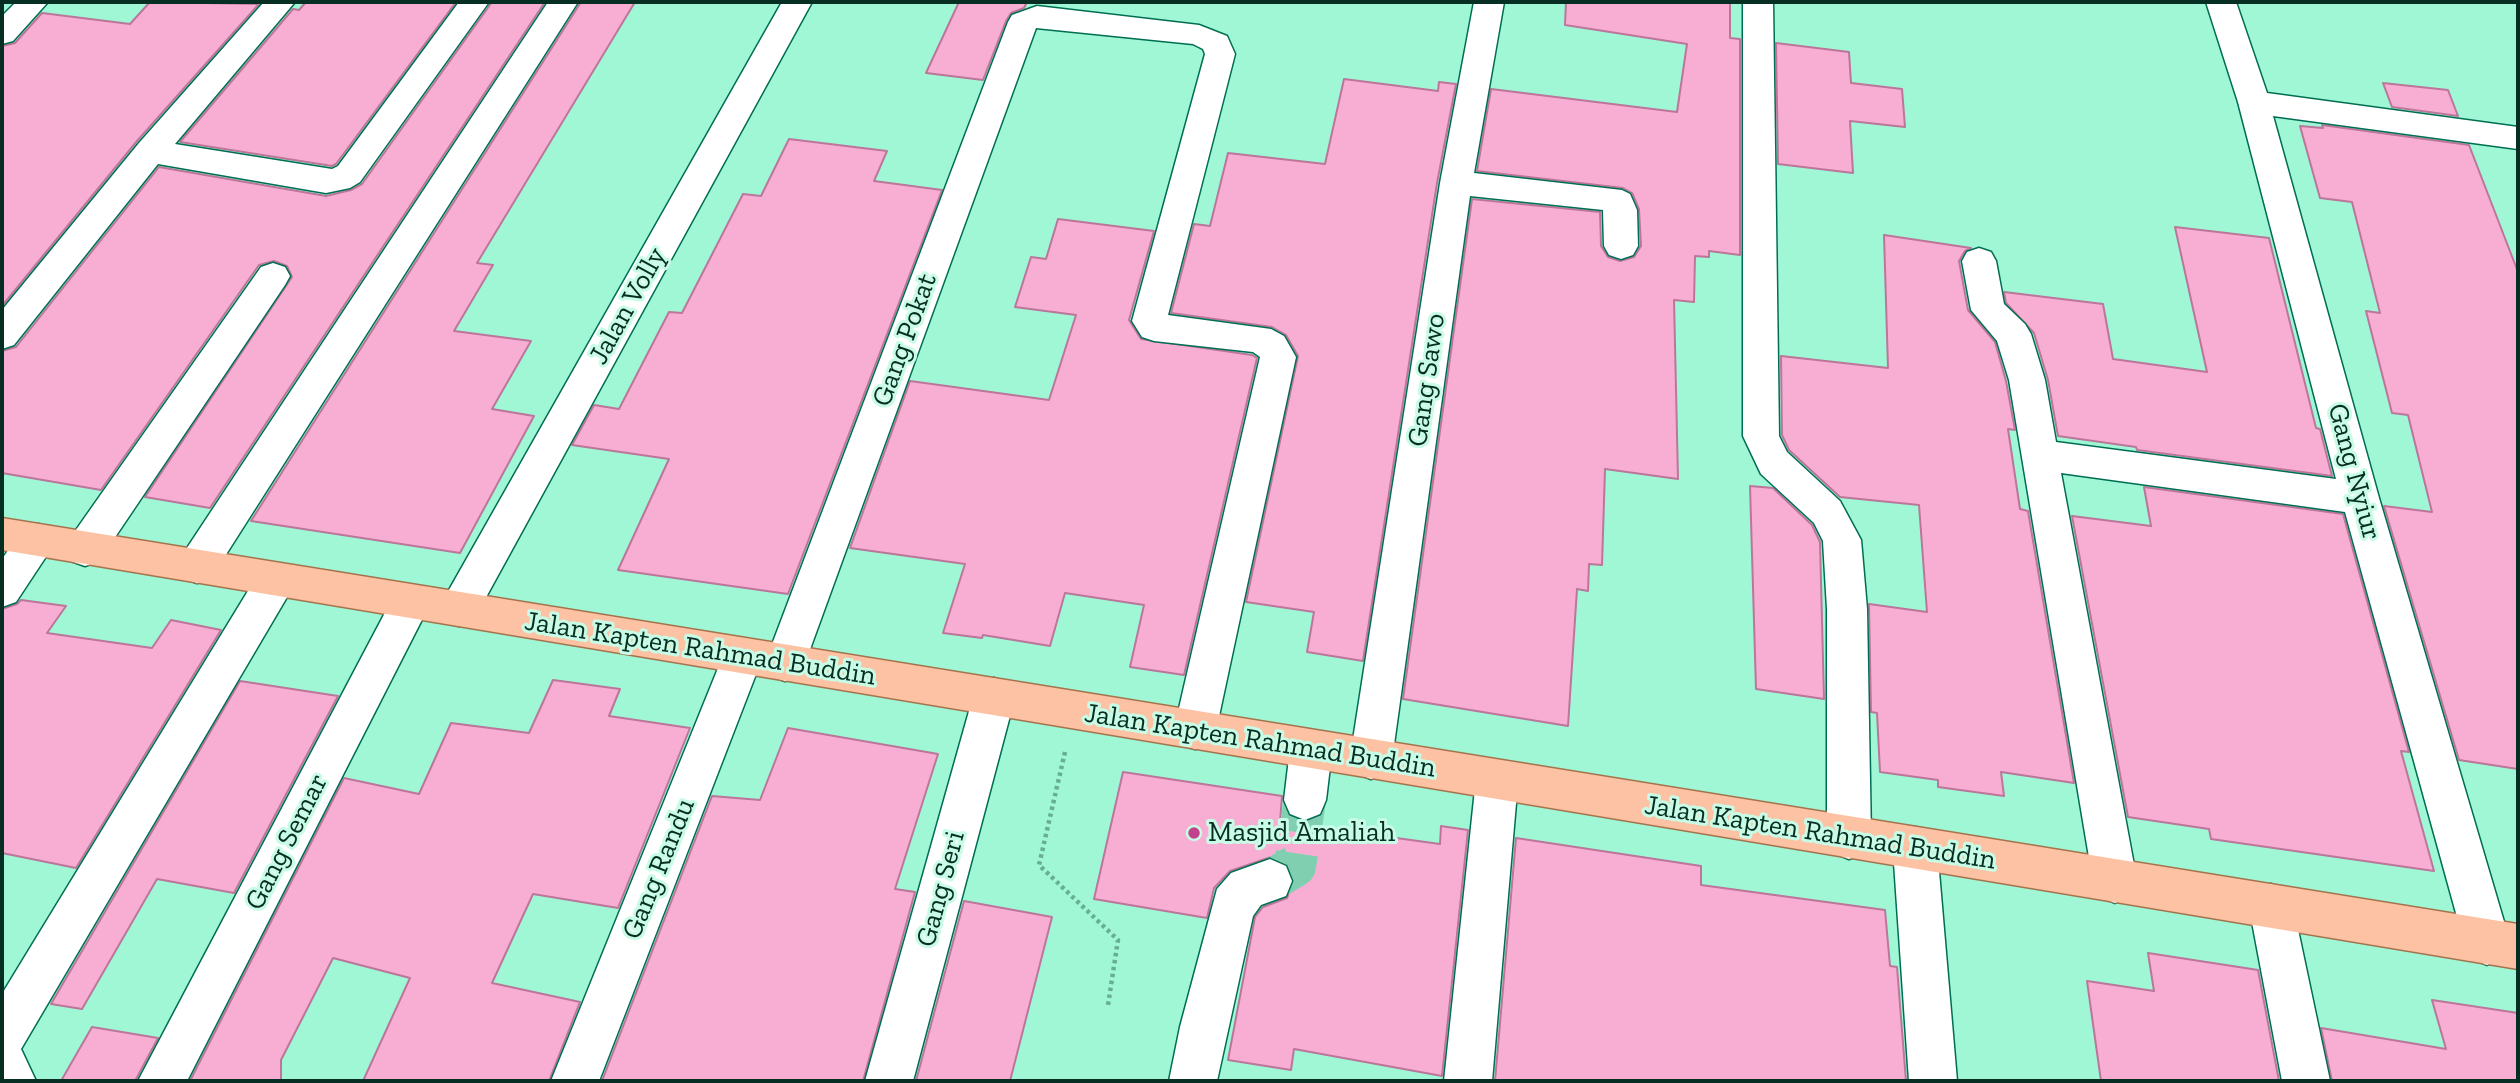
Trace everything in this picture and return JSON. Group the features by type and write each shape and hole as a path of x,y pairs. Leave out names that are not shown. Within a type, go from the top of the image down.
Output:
{"main road":[{"name":"Jalan Kapten Rahmad Buddin","path":"20,537 2502,945"}],"street":[{"path":"2,335 150,151 280,2"},
{"path":"150,151 326,181 338,180 349,174 474,2"},
{"path":"197,566 563,2"},
{"name":"Jalan Volly","path":"458,610 797,2"},
{"name":"Gang Sawo","path":"1371,759 1456,183 1489,2"},
{"path":"1758,2 1760,436 1774,463 1827,512 1842,540 1847,609 1849,838"},
{"name":"Gang Nyiur","path":"2221,2 2254,102 2360,498 2502,945"},
{"name":"Gang Pokat","path":"785,663 1020,28 1027,19 1037,16 1199,35 1211,39 1219,48 1149,321 1154,327 1259,339 1272,346 1278,356 1195,730"},
{"path":"2254,102 2518,138"},
{"path":"1456,183 1610,199 1618,203 1620,210 1621,246"},
{"path":"1979,261 1988,310 2013,334 2021,354 2116,881"},
{"path":"85,548 273,276"},
{"path":"2039,455 2360,498"},
{"path":"2,590 20,537"},
{"path":"2,1037 276,580"},
{"name":"Gang Semar","path":"162,1081 411,602"},
{"name":"Gang Randu","path":"575,1081 743,656"},
{"name":"Gang Seri","path":"889,1081 994,697"},
{"path":"1305,800 1311,750"},
{"path":"1468,1081 1497,780"},
{"path":"1915,848 1933,1081"},
{"path":"1193,1081 1202,1027 1233,905 1247,888 1270,881"},
{"path":"2271,906 2306,1081"},
{"path":"2,1062 12,1081"}],"path":[{"path":"1074,710 1039,865 1118,940 1108,1005"}],"building":[{"path":"150,2 259,4 137,141 2,306 2,46 15,43 42,13 130,24"},
{"path":"306,2 456,2 336,164 332,166 180,142 293,9 299,10"},
{"path":"492,2 545,2 210,508 145,497 292,277 287,266 274,261 259,265 101,490 2,473 2,351 16,347 159,167 326,196 351,190 362,184"},
{"path":"581,2 635,2 477,263 493,265 454,331 531,341 492,409 534,416 460,553 251,521"},
{"path":"959,2 1027,2 1024,8 1011,13 1006,21 983,80 926,73"},
{"path":"1566,2 1730,2 1730,38 1740,39 1740,255 1709,251 1709,257 1695,256 1694,302 1674,300 1678,479 1605,469 1602,565 1589,564 1588,591 1577,589 1568,726 1403,699 1472,199 1600,212 1601,246 1608,257 1620,261 1634,257 1641,246 1639,209 1632,193 1623,188 1477,171 1491,89 1677,112 1687,44 1565,25"},
{"path":"1776,43 1849,52 1851,83 1902,89 1905,127 1850,121 1853,173 1778,164"},
{"path":"1344,79 1438,91 1439,82 1456,84 1437,183 1363,661 1307,652 1314,612 1246,602 1298,356 1286,335 1272,327 1171,313 1194,224 1210,226 1228,153 1325,164"},
{"path":"2383,83 2448,90 2458,116 2392,107"},
{"path":"2322,125 2469,145 2518,272 2518,769 2459,760 2384,506 2432,512 2408,415 2392,413 2366,311 2380,313 2352,202 2320,198 2300,126 2323,128"},
{"path":"789,139 887,151 874,181 942,190 788,594 618,570 669,459 572,445 594,405 619,409 669,312 682,313 743,194 761,196"},
{"path":"1058,219 1154,231 1129,320 1141,339 1252,355 1257,358 1184,675 1130,667 1144,605 1065,593 1050,646 983,635 982,638 943,633 965,564 850,548 910,381 1049,400 1076,315 1015,307 1031,257 1046,259"},
{"path":"2175,227 2269,238 2316,428 2320,429 2332,476 2137,450 2136,447 2058,436 2048,380 2034,333 2006,303 2004,292 2103,304 2113,359 2207,372"},
{"path":"1884,235 1971,248 1965,251 1959,261 1968,310 1995,342 2006,381 2015,430 2008,429 2020,509 2028,511 2074,783 2001,772 2004,796 1938,787 1938,780 1880,772 1877,713 1871,712 1869,604 1927,612 1919,505 1840,497 1789,450 1782,435 1781,356 1888,368"},
{"path":"1750,486 1773,488 1812,525 1820,542 1824,699 1756,689"},
{"path":"2144,487 2343,514 2409,752 2401,751 2434,871 2211,839 2209,829 2128,817 2072,516 2151,526"},
{"path":"21,600 66,606 47,633 152,648 171,620 221,630 76,868 2,853 2,609"},
{"path":"553,680 620,689 609,716 690,728 618,908 533,894 492,983 580,1002 549,1081 363,1081 410,978 333,958 281,1060 281,1081 190,1081 344,778 419,794 451,723 529,733"},
{"path":"240,681 338,696 234,893 157,879 82,1009 51,1004"},
{"path":"788,728 938,754 895,889 915,892 863,1081 602,1081 712,796 760,800"},
{"path":"1123,772 1282,796 1280,822 1440,844 1441,826 1468,830 1442,1076 1294,1049 1291,1070 1228,1060 1255,917 1263,907 1287,898 1294,880 1287,864 1271,857 1230,871 1214,888 1207,918 1094,899"},
{"path":"1516,838 1701,866 1701,885 1885,910 1890,966 1897,967 1906,1081 1495,1081"},
{"path":"964,901 1052,917 1010,1081 916,1081"},
{"path":"2148,953 2258,970 2279,1081 2101,1081 2087,981 2154,991"},
{"path":"2432,1000 2518,1013 2518,1081 2332,1081 2321,1028 2446,1049"},
{"path":"92,1027 158,1038 135,1081 61,1081"}],"tunnel":[{"path":"1270,881 1295,866 1305,800"}],"place":[{"name":"Masjid Amaliah","path":"1194,833"}]}
